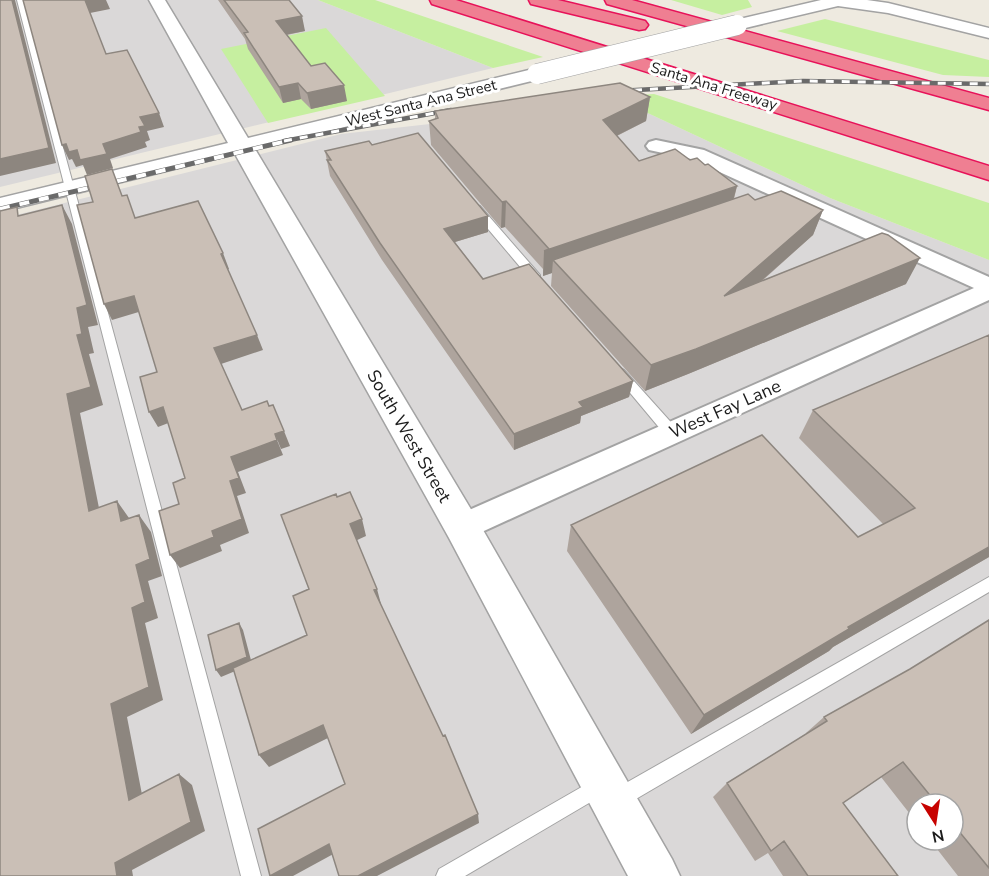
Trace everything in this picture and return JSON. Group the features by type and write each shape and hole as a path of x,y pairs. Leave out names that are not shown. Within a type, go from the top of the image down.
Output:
{"highway":[{"name":"Santa Ana Freeway","path":"438,0 989,173"},
{"path":"537,0 654,28 783,46"},
{"path":"613,0 989,104"}],"street":[{"name":"South West Street","path":"157,0 462,527 655,876"},
{"name":"West Santa Ana Street","path":"0,206 836,0"},
{"path":"836,0 888,8 989,33"},
{"path":"836,0 866,15 989,46"},
{"path":"971,12 989,24"},
{"path":"656,146 697,154 989,286"},
{"name":"West Fay Lane","path":"462,527 989,291"}],"lane":[{"path":"20,0 251,876"},
{"path":"769,204 791,196"},
{"path":"471,202 540,284 551,280"},
{"path":"610,363 672,433"},
{"path":"446,876 609,792 989,584"}],"shaded area":[{"path":"0,0 318,0 493,68 0,187"},
{"path":"624,102 830,198 989,260 989,876 0,876 0,219 341,134"}],"green space":[{"path":"318,0 375,0 543,57 493,68"},
{"path":"671,0 748,0 752,7 722,15"},
{"path":"825,19 989,60 989,77 943,75 777,31"},
{"path":"326,28 385,96 268,123 221,49"},
{"path":"654,94 989,203 989,260 830,198 624,102 639,95"}],"building":[{"path":"0,0 12,0 49,148 0,159"},
{"path":"23,0 85,0 106,54 127,50 159,113 140,117 145,126 139,127 141,132 103,144 107,154 80,160 77,150 69,152 66,144 62,145"},
{"path":"224,0 289,0 302,16 276,21 311,66 325,63 344,85 307,93 298,83 279,87 244,33 248,32"},
{"path":"620,83 650,97 603,120 639,161 675,149 690,160 697,158 705,165 708,164 737,186 544,251 549,249 506,201 502,202 429,121 438,118 435,111"},
{"path":"418,133 488,216 444,229 483,279 529,264 633,381 579,402 583,407 514,434 380,243 327,160 331,160 325,151 369,141 372,145"},
{"path":"112,169 122,196 127,195 135,218 198,201 223,253 221,254 257,335 214,348 242,410 267,401 269,406 273,405 284,431 275,434 277,440 231,457 239,478 230,481 242,519 212,531 214,537 170,555 159,511 179,504 173,483 185,478 163,407 149,412 140,377 157,372 134,296 104,304 77,205 93,202 85,176"},
{"path":"781,191 823,210 724,296 882,233 920,258 651,365 553,260 748,194 755,200"},
{"path":"62,205 87,305 77,308 82,334 77,335 91,387 67,394 89,511 117,501 121,521 139,515 150,559 136,565 145,602 132,608 149,687 111,704 129,800 179,774 191,822 115,863 117,876 0,876 0,211 17,207 18,216"},
{"path":"989,335 989,547 848,627 849,629 704,715 571,525 762,435 858,537 915,508 813,410"},
{"path":"350,492 362,519 350,524 377,589 374,590 443,736 445,735 478,814 358,876 339,876 329,844 270,876 258,829 345,784 323,725 259,755 233,668 307,635 293,596 309,589 281,515 336,494 337,497"},
{"path":"989,620 989,868 965,839 965,792 927,792 903,762 843,803 898,876 808,876 784,841 771,851 727,783 827,721 824,717 910,669"},
{"path":"239,623 247,657 216,670 208,635"}],"railway":[{"path":"618,91 803,81 989,84"},
{"path":"284,141 451,110"},
{"path":"0,209 291,140"}]}
